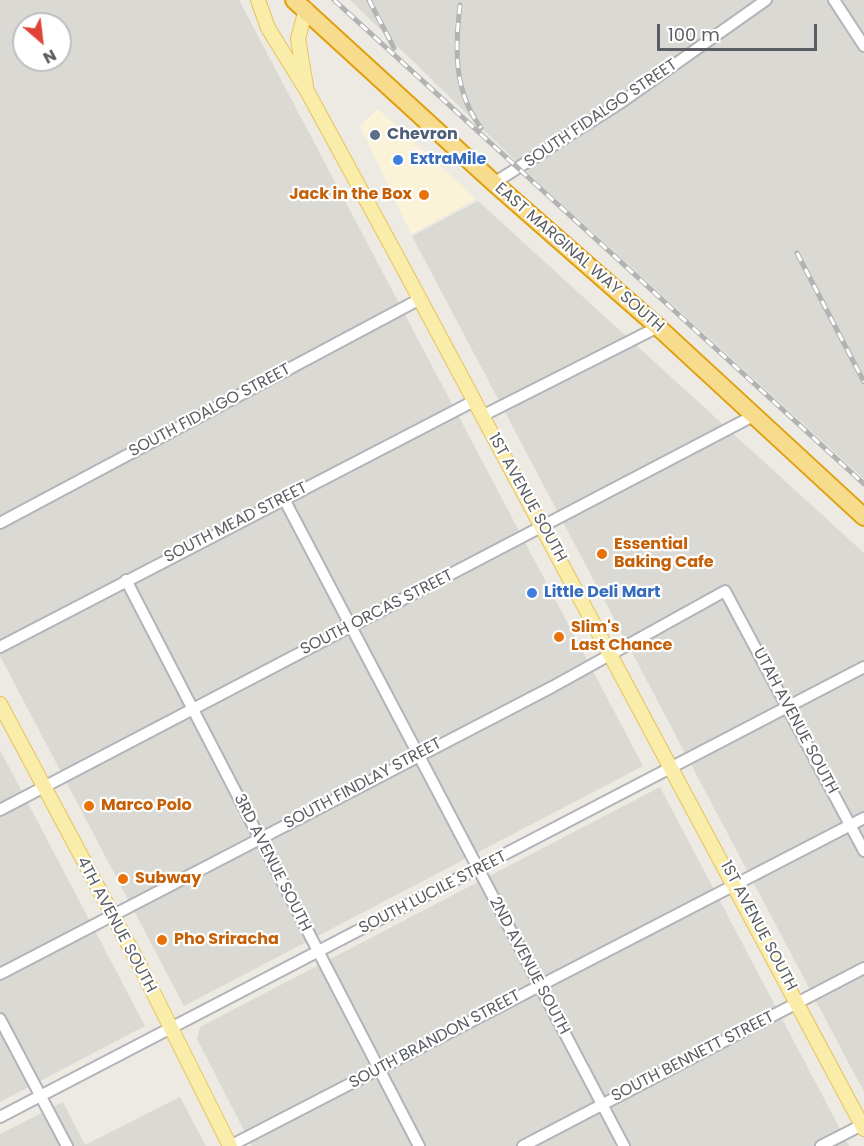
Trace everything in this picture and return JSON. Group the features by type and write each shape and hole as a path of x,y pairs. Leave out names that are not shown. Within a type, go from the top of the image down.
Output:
{"highway":[{"name":"EAST MARGINAL WAY SOUTH","path":"300,4 494,183 658,327 864,517"}],"main road":[{"name":"1ST AVENUE SOUTH","path":"258,0 268,28 306,91 420,299 863,1126"},
{"name":"1ST AVENUE SOUTH","path":"300,4 298,39 306,91"},
{"name":"4TH AVENUE SOUTH","path":"0,704 113,916 230,1146"}],"street":[{"name":"SOUTH FIDALGO STREET","path":"494,183 623,101 766,0"},
{"path":"834,0 864,46"},
{"name":"SOUTH FIDALGO STREET","path":"0,523 420,299"},
{"path":"482,416 658,327"},
{"name":"SOUTH MEAD STREET","path":"0,647 474,401"},
{"name":"SOUTH ORCAS STREET","path":"0,810 544,528 753,416"},
{"name":"2ND AVENUE SOUTH","path":"284,499 624,1146"},
{"name":"3RD AVENUE SOUTH","path":"126,580 419,1146"},
{"name":"SOUTH FINDLAY STREET","path":"0,974 552,687 725,591"},
{"name":"UTAH AVENUE SOUTH","path":"725,591 864,851"},
{"name":"SOUTH LUCILE STREET","path":"0,1117 864,666"},
{"name":"SOUTH BRANDON STREET","path":"230,1146 864,818"},
{"name":"SOUTH BENNETT STREET","path":"523,1146 864,968"},
{"path":"0,1019 67,1146"},
{"path":"821,1146 863,1126"}],"shaded area":[{"path":"0,0 239,0 643,766 184,1006 0,656"},
{"path":"350,0 864,0 864,479 530,175"},
{"path":"378,109 476,199 411,234 360,126"},
{"path":"478,201 864,553 864,1092 412,236"},
{"path":"0,750 145,1026 0,1102"},
{"path":"660,787 849,1146 252,1146 197,1039 200,1027"},
{"path":"180,1097 206,1146 0,1146 0,1134 63,1102 85,1145"}],"railway":[{"path":"334,0 864,484"},
{"path":"369,0 394,48"},
{"path":"460,5 457,37 458,68 465,99 481,128"},
{"path":"797,253 864,382"}],"place":[{"name":"Chevron","path":"375,135"},
{"name":"ExtraMile","path":"398,160"},
{"name":"Jack in the Box","path":"424,195"},
{"name":"Essential Baking Cafe","path":"602,554"},
{"name":"Little Deli Mart","path":"532,593"},
{"name":"Slim's Last Chance","path":"559,637"},
{"name":"Marco Polo","path":"89,806"},
{"name":"Subway","path":"123,879"},
{"name":"Pho Sriracha","path":"162,940"}]}
